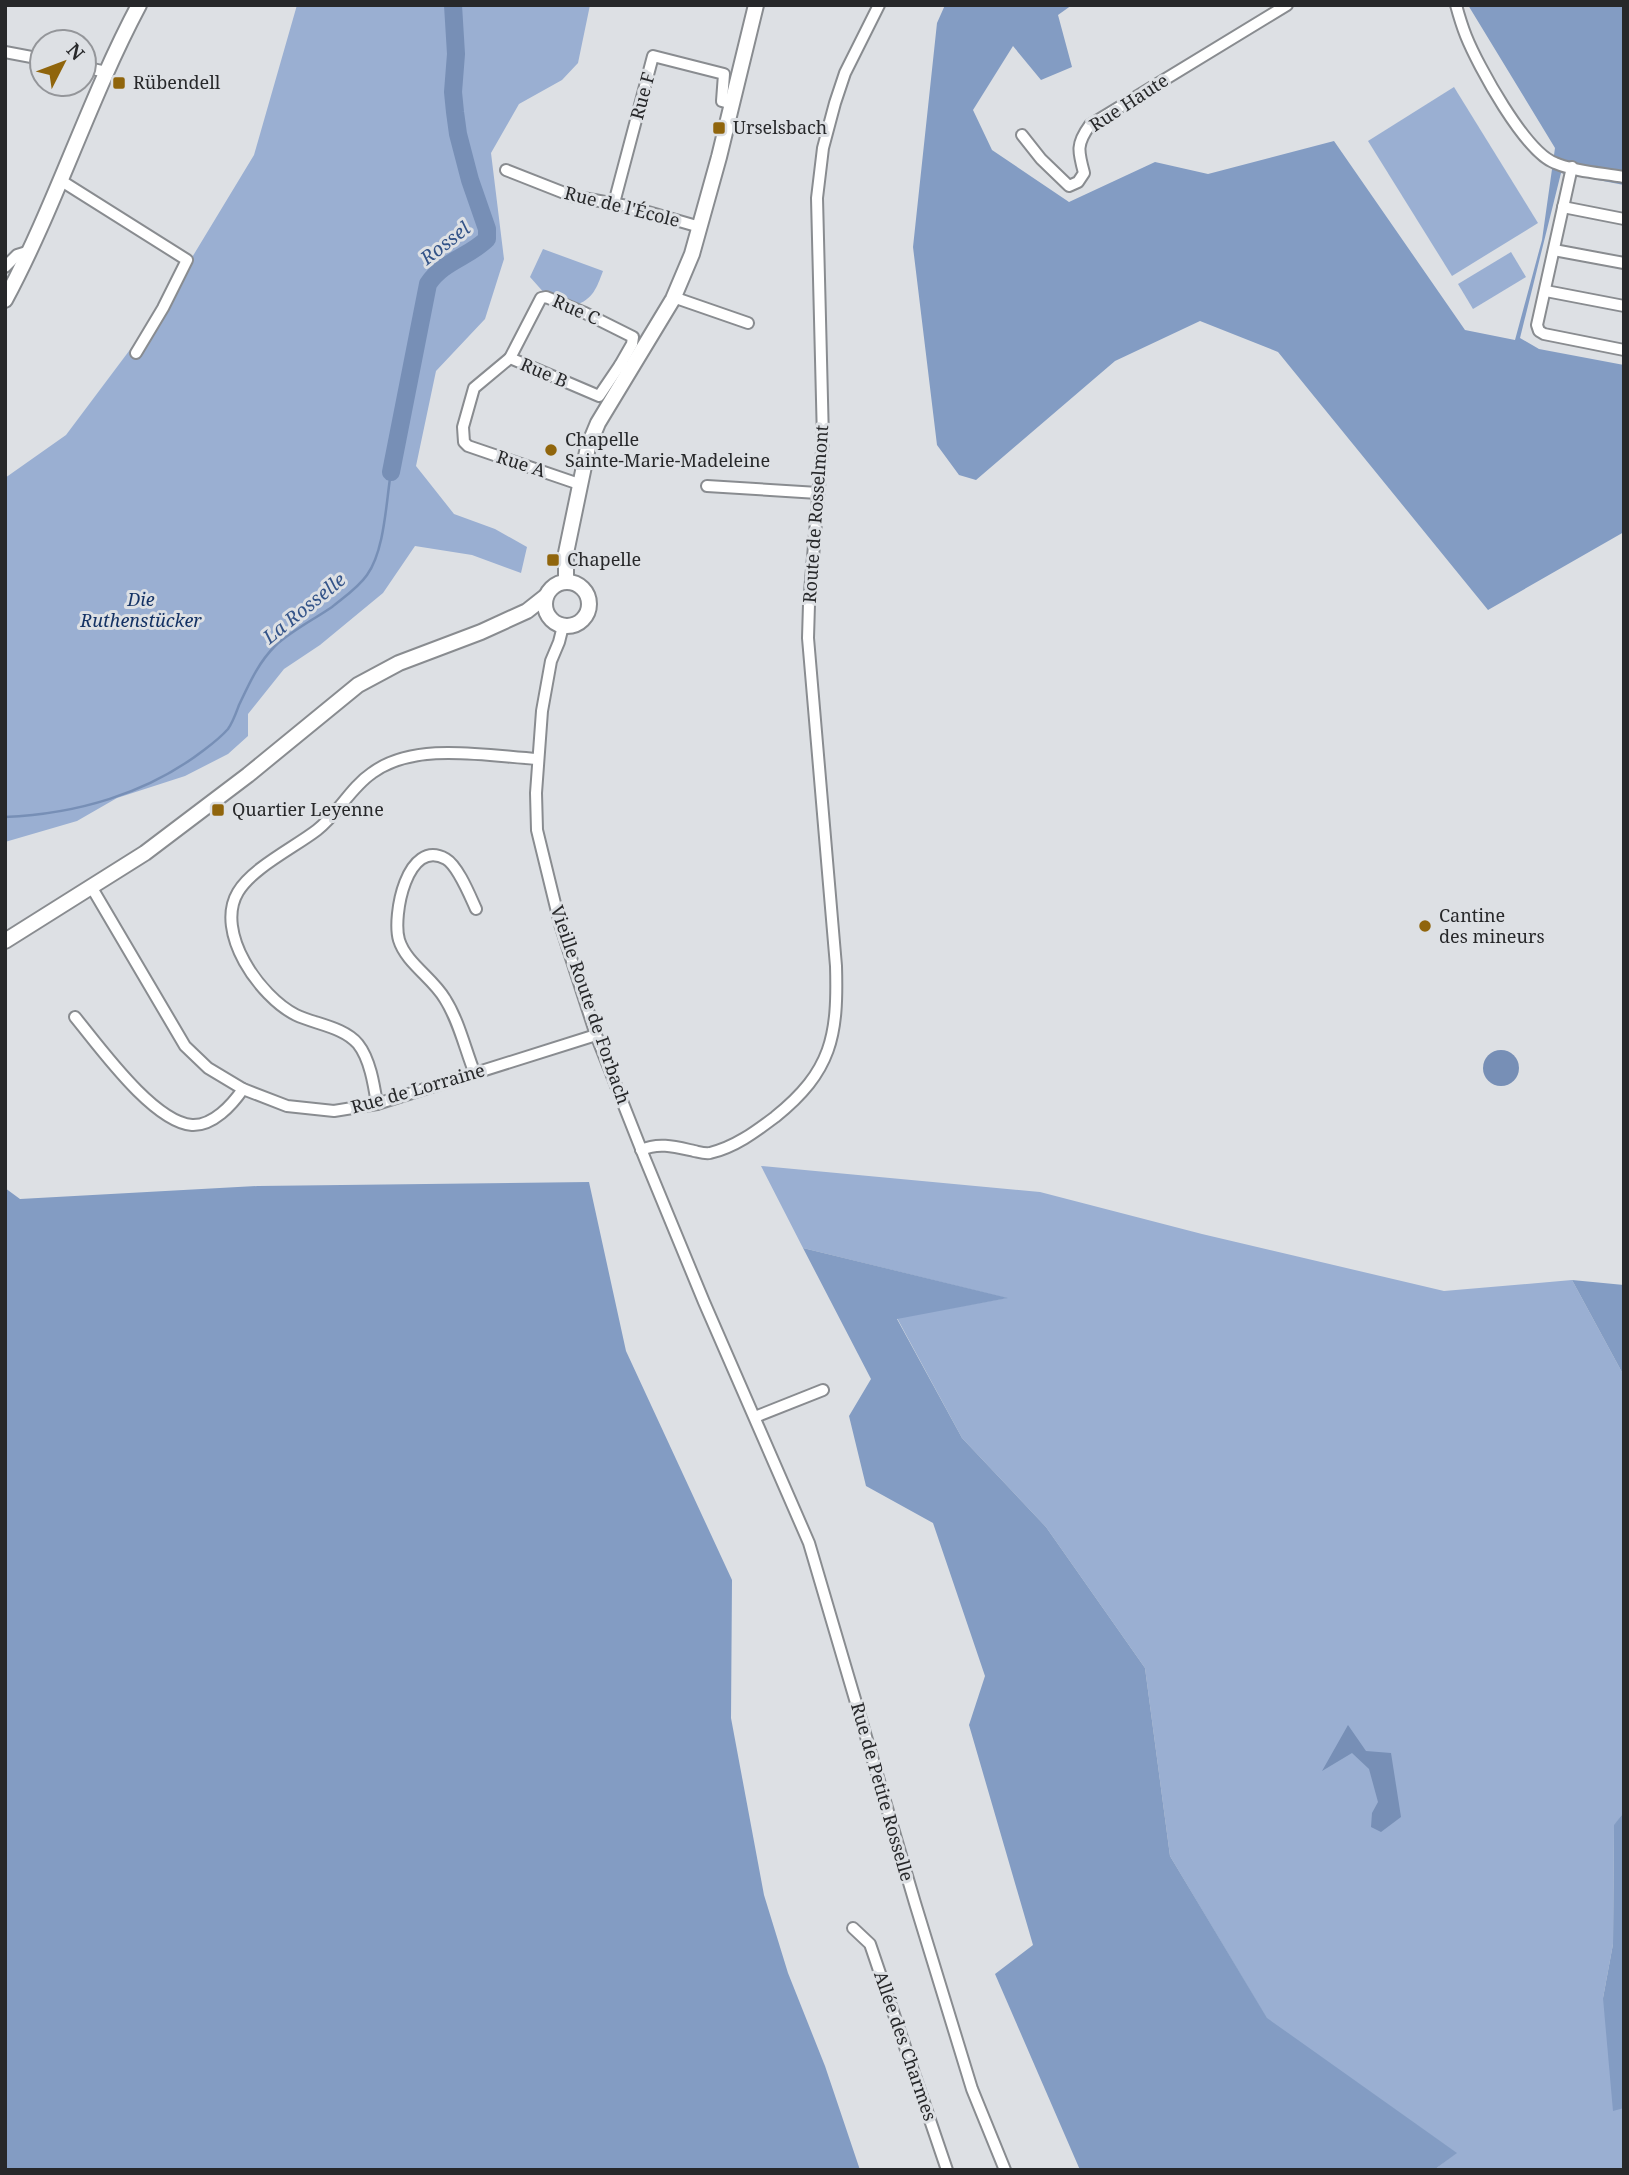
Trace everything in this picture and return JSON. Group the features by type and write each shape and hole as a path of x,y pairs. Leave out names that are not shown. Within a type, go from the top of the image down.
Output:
{"main road":[{"path":"5,300 30,251 106,72 139,5"},
{"path":"565,581 566,553 588,447 625,368 673,297 692,254 756,5"},
{"path":"5,941 145,853 248,775 358,685 399,663 481,632 527,611 557,583 574,582 582,586 590,601 586,618 571,626 554,622 545,609 546,596"},
{"path":"527,611 548,615"}],"street":[{"name":"Route de Rosselmont","path":"641,1150 664,1145 707,1153 750,1136 809,1086 823,1063 833,1033 837,1008 836,966 808,638 808,604 823,440 817,198 832,114 845,73 879,5"},
{"name":"Rue Haute","path":"1022,135 1041,159 1069,186 1078,182 1084,173 1079,139 1090,125 1287,5"},
{"path":"1456,5 1465,34 1479,64 1523,134 1540,153 1553,163 1624,177"},
{"path":"5,52 28,56"},
{"name":"Rue F","path":"614,203 653,56 724,74 722,101 732,104"},
{"path":"98,70 106,72"},
{"path":"1572,167 1537,325 1539,331 1544,334 1624,350"},
{"name":"Rue de l'École","path":"506,170 572,196 614,203 700,227"},
{"path":"60,180 187,260 136,353"},
{"path":"1563,207 1624,219"},
{"path":"1554,250 1624,263"},
{"path":"5,267 18,255 30,251"},
{"path":"1546,291 1624,306"},
{"name":"Rue C","path":"510,358 541,298 546,297 634,337 625,368"},
{"path":"673,297 748,323"},
{"name":"Rue B","path":"464,442 463,428 474,388 510,358 599,396 625,368"},
{"name":"Rue A","path":"464,442 474,449 579,484"},
{"path":"707,486 818,494"},
{"name":"Vieille Route de Forbach","path":"562,626 551,661 542,711 537,830 559,924 596,1035 667,1214"},
{"path":"377,1104 365,1055 356,1042 279,1005 251,974 240,952 231,919 237,892 249,878 335,815 355,788 370,774 387,764 406,756 459,754 538,759"},
{"path":"474,1074 454,1015 434,983 403,949 397,920 409,873 421,859 433,855 446,859 455,868 476,909"},
{"name":"Rue de Lorraine","path":"92,888 185,1046 208,1068 243,1089 287,1106 334,1111 377,1104 596,1035"},
{"path":"75,1017 142,1097 167,1116 192,1125 214,1119 233,1103 243,1089"},
{"name":"Rue de Petite Rosselle","path":"667,1214 799,1519 820,1577 972,2089 1005,2170"},
{"path":"755,1417 823,1390"},
{"name":"Allée des Charmes","path":"853,1928 870,1944 947,2170"}],"green space":[{"name":"Die Ruthenstücker","path":"297,5 590,5 578,63 562,80 519,104 491,153 504,259 485,319 436,371 416,466 454,514 495,529 527,547 521,573 472,555 415,546 383,593 320,645 284,669 248,714 248,736 228,754 185,776 117,798 77,821 5,842 5,478 66,435 162,307 254,155"},
{"path":"1454,87 1538,223 1452,276 1368,141"},
{"path":"543,249 603,271 586,300 575,305 546,295 530,277"},
{"path":"1511,252 1526,277 1473,309 1458,284"},
{"path":"761,1166 1040,1192 1202,1234 1444,1291 1572,1280 1624,1376 1624,1812 1614,1826 1613,1944 1603,1998 1624,2008 1624,2170 1434,2170 1456,2153 1267,2019 1170,1856 1145,1668 1046,1527 962,1438 897,1318 1006,1298 803,1248"}],"shaded area":[{"path":"945,5 1072,5 1058,15 1072,67 1041,80 1013,46 973,110 992,150 1069,202 1155,162 1208,174 1334,141 1465,330 1515,340 1542,240 1555,148 1468,5 1624,5 1624,185 1561,173 1520,338 1539,349 1624,365 1624,532 1488,610 1278,352 1200,321 1115,361 976,480 959,475 937,445 913,247 937,23"},
{"path":"1501,1050 1514,1055 1519,1068 1514,1081 1501,1086 1488,1081 1483,1068 1488,1055"},
{"path":"589,1182 626,1351 732,1580 731,1718 764,1895 788,1973 825,2066 860,2170 5,2170 5,1188 20,1199 258,1186"},
{"path":"803,1248 1008,1298 897,1319 962,1438 1046,1527 1145,1668 1170,1856 1267,2018 1457,2153 1434,2170 1080,2170 995,1974 1033,1945 969,1725 985,1676 933,1523 866,1486 849,1416 871,1379"},
{"path":"1572,1280 1624,1285 1624,1376"},
{"path":"1348,1725 1366,1751 1391,1753 1401,1817 1381,1832 1371,1827 1372,1813 1378,1802 1369,1769 1352,1753 1322,1771"},
{"path":"1624,1812 1624,2108 1613,2111 1603,1998 1613,1944 1614,1825"}],"waterway":[{"name":"Rossel","path":"391,472 428,284 441,270 487,239 487,229 458,134 453,92 456,54 453,5"},
{"name":"La Rosselle","path":"5,817 84,806 135,790 182,765 219,738 230,726 250,682 275,646 332,607 367,575 378,552 391,472"}],"place":[{"name":"Rübendell","path":"119,83"},
{"name":"Urselsbach","path":"719,128"},
{"name":"Chapelle Sainte-Marie-Madeleine","path":"551,450"},
{"name":"Chapelle","path":"553,560"},
{"name":"Quartier Leyenne","path":"218,810"},
{"name":"Cantine des mineurs","path":"1425,926"}]}
